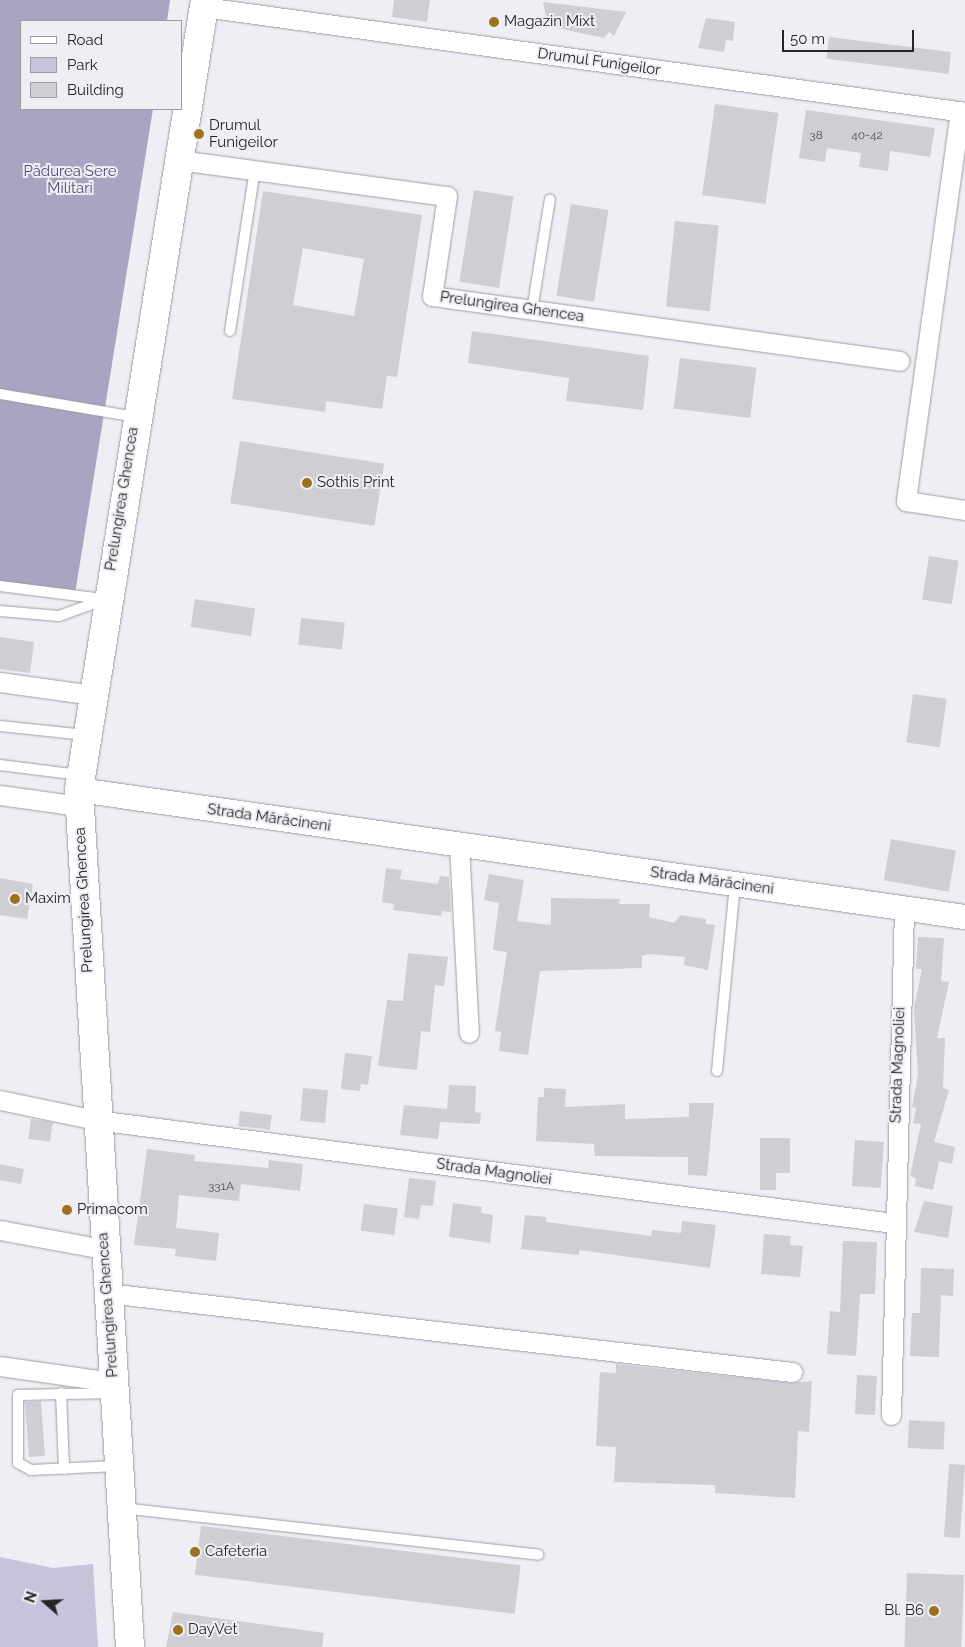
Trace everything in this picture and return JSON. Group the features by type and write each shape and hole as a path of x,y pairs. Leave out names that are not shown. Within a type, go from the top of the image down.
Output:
{"main road":[{"name":"Prelungirea Ghencea","path":"130,1647 96,1120 80,790 86,735 106,600 205,3"}],"street":[{"name":"Drumul Funigeilor","path":"205,3 962,112"},
{"path":"962,112 906,502 965,510"},
{"name":"Prelungirea Ghencea","path":"179,160 447,196 432,296 900,361"},
{"path":"0,682 92,695"},
{"path":"0,795 80,790"},
{"name":"Strada Mărăcineni","path":"80,790 965,917"},
{"path":"459,845 469,1033"},
{"name":"Strada Magnoliei","path":"891,1415 893,1223 904,907"},
{"name":"Strada Magnoliei","path":"0,1100 96,1120 893,1223"},
{"path":"0,1230 104,1249"},
{"path":"107,1293 792,1372"},
{"path":"0,1366 113,1388"}],"lane":[{"path":"230,331 254,170"},
{"path":"532,310 550,199"},
{"path":"0,394 136,417"},
{"path":"0,586 106,600"},
{"path":"0,610 59,616 106,600"},
{"path":"0,726 86,735"},
{"path":"0,765 80,790"},
{"path":"717,1070 735,884"},
{"path":"113,1388 61,1393 21,1394 16,1398 15,1410 20,1466 31,1470 118,1466"},
{"path":"61,1393 64,1469"},
{"path":"121,1508 538,1555"}],"green space":[{"name":"Pădurea Sere Militari","path":"0,0 170,0 167,20 20,20 20,110 153,110 74,600 0,590"},
{"path":"0,1557 53,1568 93,1564 98,1647 0,1647"}],"building":[{"path":"394,0 430,0 427,22 392,17"},
{"path":"543,2 626,12 614,36 609,32 604,38 548,26"},
{"path":"706,18 735,22 733,41 726,40 724,52 698,48"},
{"path":"829,37 951,52 948,74 826,59"},
{"path":"715,104 778,113 766,204 702,195"},
{"path":"806,110 935,128 930,157 890,151 888,171 859,167 861,153 827,148 825,162 799,158"},
{"path":"474,190 514,196 499,288 459,282"},
{"path":"263,191 422,215 397,377 387,376 382,409 326,401 325,412 232,399","holes":["303,248 364,259 354,316 293,305"]},
{"path":"571,204 609,210 594,302 556,296"},
{"path":"675,221 719,226 710,311 666,307"},
{"path":"472,331 649,356 643,410 566,401 569,378 468,363"},
{"path":"680,358 756,367 750,418 674,409"},
{"name":"Sothis Print","path":"240,441 384,464 374,526 230,503"},
{"path":"929,556 959,561 952,604 922,599"},
{"path":"195,599 255,609 251,636 191,627"},
{"path":"301,618 345,623 342,649 298,645"},
{"path":"0,637 34,642 30,673 0,669"},
{"path":"913,694 947,699 940,747 906,743"},
{"path":"891,839 956,850 949,892 884,880"},
{"path":"386,868 402,870 400,879 438,884 440,876 449,877 451,912 442,911 441,916 393,910 394,904 382,902"},
{"path":"489,874 524,880 517,921 551,925 551,898 620,899 619,904 650,904 649,917 674,923 681,915 706,919 706,924 715,925 708,970 684,965 685,957 649,954 642,956 642,968 540,971 528,1055 499,1051 501,1032 495,1031 507,952 493,950 499,903 484,900"},
{"name":"Maxim","path":"0,878 33,884 27,919 0,915"},
{"path":"918,937 944,938 941,981 949,982 937,1038 945,1038 943,1088 949,1090 934,1142 955,1147 952,1164 939,1161 933,1190 915,1186 916,1178 910,1176 921,1124 913,1123 916,1108 912,1107 918,1075 914,1008 922,969 916,969"},
{"path":"408,953 448,957 444,986 435,985 430,1032 421,1031 417,1070 378,1066 387,1000 403,1001"},
{"path":"345,1053 372,1056 368,1085 361,1084 360,1091 341,1089"},
{"path":"449,1085 476,1086 475,1112 481,1113 480,1124 440,1122 438,1139 400,1135 404,1105 447,1109"},
{"path":"303,1088 328,1090 325,1123 300,1121"},
{"path":"544,1088 566,1089 565,1107 625,1104 625,1119 689,1117 689,1103 714,1103 707,1176 688,1175 688,1157 595,1156 594,1144 536,1141 538,1097 544,1097"},
{"path":"240,1111 272,1115 270,1130 238,1126"},
{"path":"31,1119 53,1122 50,1142 28,1139"},
{"path":"760,1138 790,1138 790,1173 776,1173 776,1190 760,1190"},
{"path":"855,1140 884,1142 881,1188 852,1186"},
{"path":"147,1149 195,1155 194,1161 268,1168 269,1160 303,1164 300,1191 241,1184 239,1201 179,1195 176,1228 219,1233 216,1261 175,1256 176,1249 134,1245"},
{"path":"0,1164 24,1169 21,1184 0,1180"},
{"path":"409,1178 436,1181 433,1206 421,1205 419,1219 404,1217"},
{"path":"924,1201 953,1206 948,1238 914,1232"},
{"path":"453,1203 482,1207 481,1213 493,1215 490,1243 449,1237"},
{"path":"364,1204 398,1208 394,1235 361,1231"},
{"path":"525,1215 546,1217 546,1222 651,1236 652,1230 681,1233 682,1221 716,1225 710,1268 579,1250 579,1255 521,1249"},
{"path":"764,1234 791,1236 790,1245 803,1246 800,1277 761,1274"},
{"path":"843,1241 877,1242 875,1294 860,1294 856,1356 827,1354 830,1311 840,1312"},
{"path":"921,1268 954,1269 953,1296 941,1295 939,1357 910,1356 912,1313 920,1313"},
{"path":"616,1364 791,1383 812,1381 809,1432 798,1431 795,1498 715,1493 715,1485 614,1482 616,1447 596,1446 600,1372 616,1373"},
{"path":"857,1375 877,1376 875,1415 855,1414"},
{"path":"41,1401 45,1456 29,1457 25,1402"},
{"path":"909,1420 945,1422 943,1450 908,1448"},
{"path":"949,1464 965,1465 960,1538 944,1537"},
{"path":"201,1526 521,1565 515,1614 195,1575"},
{"name":"Bl. B6","path":"907,1573 964,1575 961,1647 904,1647"},
{"path":"173,1612 324,1633 322,1647 166,1647"}],"place":[{"name":"Magazin Mixt","path":"494,22"},
{"name":"Drumul Funigeilor","path":"199,134"},
{"name":"Sothis Print","path":"307,483"},
{"name":"Maxim","path":"15,899"},
{"name":"Primacom","path":"67,1210"},
{"name":"Cafeteria","path":"195,1552"},
{"name":"Bl. B6","path":"934,1611"},
{"name":"DayVet","path":"178,1630"}]}
